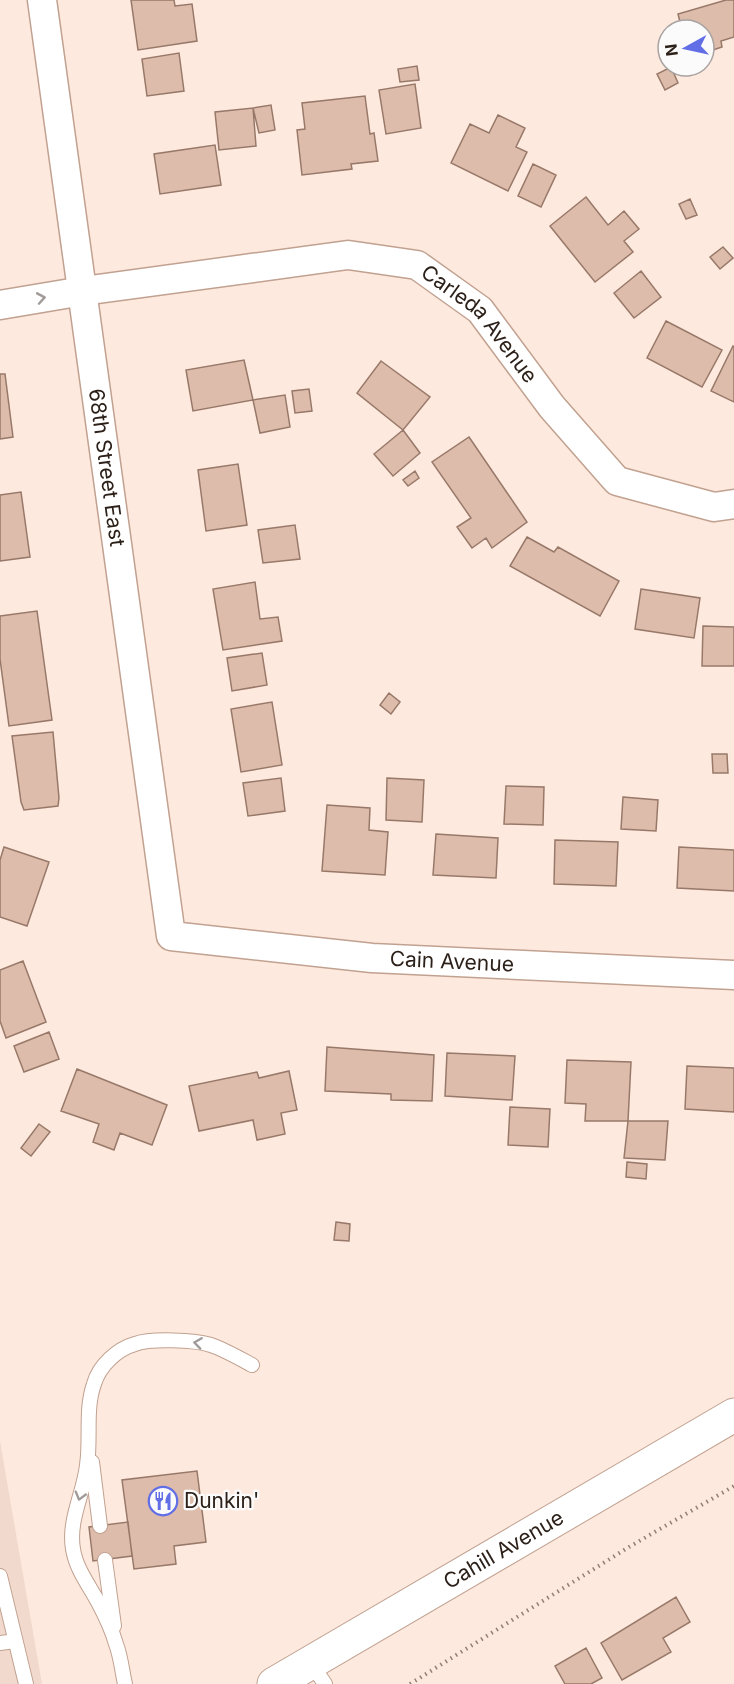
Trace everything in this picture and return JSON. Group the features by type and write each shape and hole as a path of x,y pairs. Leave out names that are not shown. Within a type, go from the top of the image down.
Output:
{"street":[{"name":"68th Street East","path":"42,0 171,936"},
{"name":"Carleda Avenue","path":"0,306 82,291 348,255 417,265 480,310 552,407 617,481 714,507 734,504"},
{"name":"Cain Avenue","path":"171,936 372,958 734,975"},
{"name":"Cahill Avenue","path":"273,1684 318,1673 734,1415"}],"lane":[{"path":"100,1526 90,1445 90,1400 97,1376 104,1364 128,1347 143,1342 194,1342 214,1346 252,1365"},
{"path":"90,1445 85,1478 75,1515 72,1547 76,1562 99,1603 117,1645"},
{"path":"105,1560 125,1684"},
{"path":"0,1576 26,1684"},
{"path":"0,1643 15,1641"}],"path":[{"path":"410,1684 629,1547 734,1486"}],"shaded area":[{"path":"0,1441 42,1684 0,1684"}],"building":[{"path":"131,0 174,0 175,6 192,4 197,41 138,50"},
{"path":"726,0 734,0 734,37 721,41 722,47 716,49 716,18 679,18 678,14"},
{"path":"179,53 184,91 147,96 142,59"},
{"path":"417,66 419,80 400,82 398,69"},
{"path":"659,78 676,78 678,83 665,90"},
{"path":"415,84 421,128 386,134 379,90"},
{"path":"365,96 370,134 374,133 378,161 351,164 352,169 302,175 297,130 305,129 302,103"},
{"path":"271,105 275,130 259,133 253,108"},
{"path":"253,108 256,146 219,150 215,112"},
{"path":"498,115 525,128 516,147 527,152 508,191 451,163 470,124 489,133"},
{"path":"215,145 221,185 160,194 154,154"},
{"path":"533,164 556,175 541,207 518,196"},
{"path":"586,197 608,225 624,211 639,229 624,241 633,252 595,282 550,226"},
{"path":"690,199 697,215 686,219 679,204"},
{"path":"723,247 733,258 720,269 710,257"},
{"path":"641,271 661,297 634,318 614,293"},
{"path":"666,321 722,350 702,387 647,358"},
{"path":"734,347 734,402 711,391"},
{"path":"244,360 253,400 193,411 186,370"},
{"path":"381,361 430,397 403,430 357,393"},
{"path":"0,374 5,374 13,437 0,439"},
{"path":"309,389 312,411 295,413 292,391"},
{"path":"285,395 290,427 260,433 253,400"},
{"path":"403,430 420,453 393,476 374,454"},
{"path":"469,437 527,522 492,548 486,538 472,548 457,527 471,518 432,462"},
{"path":"238,464 247,525 206,531 198,470"},
{"path":"415,471 419,478 408,486 403,480"},
{"path":"21,492 30,557 0,561 0,495"},
{"path":"295,525 300,559 263,563 258,530"},
{"path":"527,537 554,552 558,547 619,581 600,616 510,566"},
{"path":"255,582 260,619 278,617 282,641 223,650 213,589"},
{"path":"641,589 700,598 694,638 635,629"},
{"path":"37,611 52,720 9,726 0,659 0,616"},
{"path":"703,626 734,627 734,666 702,666"},
{"path":"262,653 267,685 232,691 227,658"},
{"path":"389,693 400,702 391,714 380,705"},
{"path":"272,702 282,765 241,772 231,709"},
{"path":"53,732 58,806 24,810 12,736"},
{"path":"712,754 727,754 728,773 713,773"},
{"path":"281,778 285,811 248,816 243,783"},
{"path":"387,778 424,780 422,822 386,820"},
{"path":"506,786 544,787 543,825 504,824"},
{"path":"623,797 658,800 656,831 621,829"},
{"path":"327,805 370,808 369,830 388,832 385,875 322,871"},
{"path":"436,834 498,838 496,878 433,875"},
{"path":"555,840 618,842 616,886 554,884"},
{"path":"4,847 49,862 27,926 0,917 0,860"},
{"path":"679,847 734,850 734,891 677,888"},
{"path":"23,961 46,1022 6,1038 0,1021 0,970"},
{"path":"49,1032 59,1059 24,1072 14,1046"},
{"path":"327,1047 434,1055 432,1101 391,1100 391,1094 325,1091"},
{"path":"447,1053 515,1056 512,1100 445,1096"},
{"path":"567,1060 631,1062 628,1121 585,1121 586,1104 565,1103"},
{"path":"687,1066 734,1068 734,1112 685,1109"},
{"path":"77,1069 167,1105 152,1145 120,1133 114,1150 93,1142 99,1124 61,1111"},
{"path":"289,1071 297,1110 281,1113 285,1134 257,1140 253,1120 199,1131 189,1086 257,1072 259,1078"},
{"path":"510,1107 550,1109 548,1147 508,1145"},
{"path":"628,1121 668,1121 665,1160 624,1158"},
{"path":"39,1124 50,1132 31,1156 21,1148"},
{"path":"627,1162 647,1164 646,1179 626,1177"},
{"path":"336,1222 350,1224 349,1241 334,1240"},
{"name":"Dunkin'","path":"197,1471 206,1542 174,1546 176,1564 134,1569 122,1480"},
{"path":"128,1522 132,1556 93,1561 89,1527"},
{"path":"676,1597 690,1622 663,1638 671,1652 622,1680 601,1643"},
{"path":"586,1648 602,1678 591,1684 565,1684 555,1666"}],"place":[{"name":"Dunkin'","path":"163,1501"}]}
